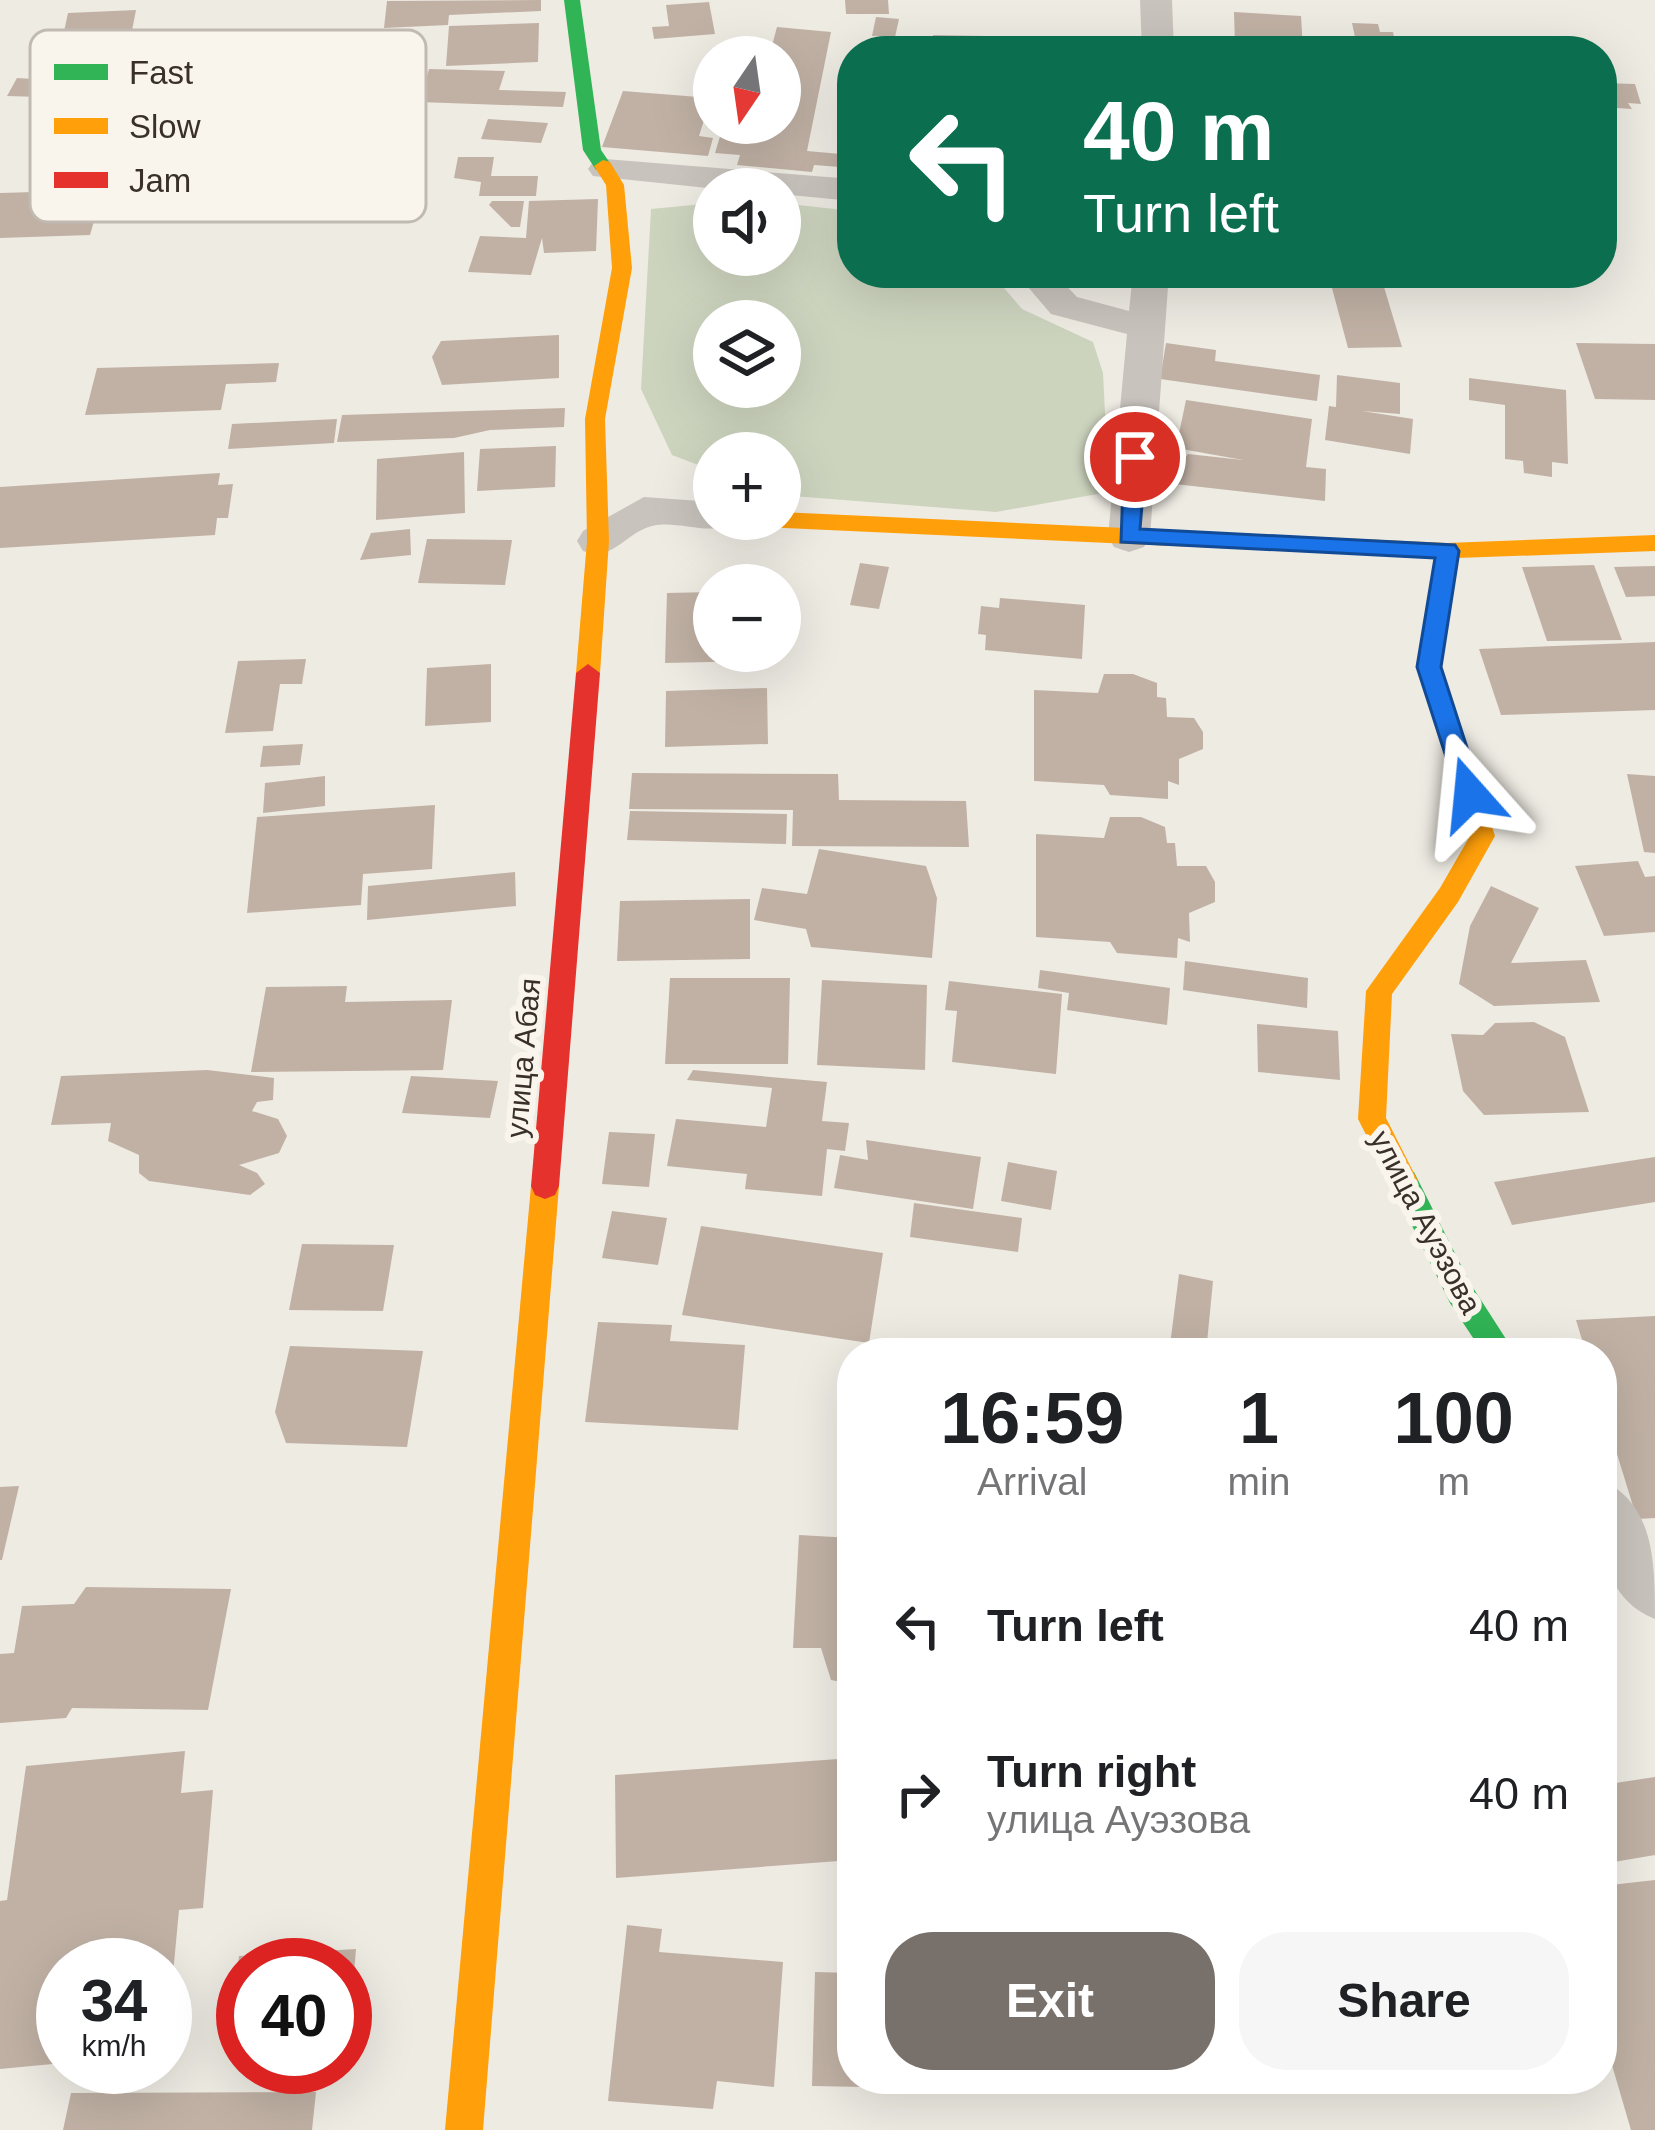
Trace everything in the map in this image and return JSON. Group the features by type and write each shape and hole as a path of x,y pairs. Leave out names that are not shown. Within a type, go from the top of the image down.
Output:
{"street":[{"name":"улица Абая","path":"464,2130 598,541 595,419 622,268 615,185 592,150 572,0"},
{"path":"1156,0 1157,36"},
{"path":"605,169 837,189"},
{"path":"1048,288 1064,306 1146,327"},
{"path":"1129,537 1150,288"},
{"path":"598,541 644,511 693,514"},
{"path":"801,521 1448,551 1655,543"},
{"name":"улица Ауэзова","path":"1448,551 1429,667 1484,836 1449,895 1379,991 1372,1119 1460,1293 1490,1338"},
{"path":"1617,1531 1655,1589"}],"green space":[{"path":"693,205 693,276 801,276 801,205 837,209 837,288 1004,288 1022,309 1093,342 1103,373 1109,492 996,512 801,497 801,432 693,432 693,463 672,455 641,389 651,209"}],"building":[{"path":"541,0 541,11 449,15 448,25 384,28 387,1"},
{"path":"845,0 888,0 889,14 846,14"},
{"path":"709,2 715,34 654,39 652,27 669,26 666,5"},
{"path":"136,10 132,30 64,30 68,13"},
{"path":"1234,12 1301,16 1302,36 1235,36"},
{"path":"876,17 899,19 895,36 872,36"},
{"path":"539,23 538,62 446,66 449,26"},
{"path":"1352,23 1378,24 1380,32 1393,32 1394,36 1355,36"},
{"path":"777,27 831,32 807,151 837,154 837,167 814,165 812,172 737,165 740,155 715,153 718,144 801,144 801,36 775,36"},
{"path":"429,69 505,71 499,90 566,92 563,107 426,102"},
{"path":"17,78 30,79 30,97 7,96"},
{"path":"1617,83 1635,84 1641,104 1628,103 1632,109 1617,108"},
{"path":"623,91 693,97 693,144 711,144 708,156 602,147"},
{"path":"488,119 548,123 541,143 481,139"},
{"path":"458,157 494,157 491,176 538,176 536,196 479,196 481,182 454,178"},
{"path":"30,192 30,222 94,222 90,235 0,238 0,193"},
{"path":"598,199 596,251 544,253 542,238 531,275 468,272 480,236 526,238 529,201"},
{"path":"492,201 524,201 520,227 511,227 489,205"},
{"path":"1332,288 1384,288 1402,347 1348,348"},
{"path":"559,335 559,378 442,385 432,357 441,341"},
{"path":"1166,343 1216,350 1215,361 1320,375 1317,401 1160,379"},
{"path":"1576,343 1655,344 1655,400 1595,399"},
{"path":"279,363 276,382 226,384 221,410 85,415 97,368"},
{"path":"1337,375 1400,383 1400,414 1362,411 1413,419 1410,454 1325,440 1329,406 1336,407"},
{"path":"1469,378 1566,390 1568,464 1552,462 1552,477 1524,473 1523,461 1505,459 1505,405 1469,400"},
{"path":"1186,400 1312,419 1306,467 1326,469 1325,501 1157,482 1159,463 1178,466 1188,454 1243,460 1176,448"},
{"path":"565,408 564,427 490,430 454,438 337,442 342,415"},
{"path":"337,419 334,443 228,449 232,424"},
{"path":"556,446 555,487 477,491 480,449"},
{"path":"464,452 465,513 376,520 377,459"},
{"path":"220,473 218,485 233,484 228,518 217,518 215,535 0,548 0,487"},
{"path":"410,529 411,555 360,560 371,533"},
{"path":"427,539 512,540 505,585 418,583"},
{"path":"860,563 889,567 879,609 850,605"},
{"path":"1594,565 1622,640 1547,641 1522,567"},
{"path":"1655,566 1655,596 1626,597 1614,567"},
{"path":"693,592 693,662 665,663 667,593"},
{"path":"1000,598 1085,605 1082,659 985,650 986,635 978,634 981,606 999,608"},
{"path":"1655,642 1655,710 1501,715 1479,649"},
{"path":"306,659 302,684 280,684 273,731 225,733 238,661"},
{"path":"491,664 491,722 425,726 427,668"},
{"path":"1104,674 1133,674 1157,683 1157,697 1166,698 1167,717 1194,718 1203,732 1203,749 1179,759 1179,785 1168,781 1168,799 1110,795 1104,785 1034,781 1034,690 1098,693"},
{"path":"767,688 768,744 665,747 666,691"},
{"path":"303,744 300,765 260,767 263,746"},
{"path":"632,773 838,774 839,800 966,801 969,847 792,846 793,810 629,809"},
{"path":"1627,774 1655,776 1655,853 1644,852"},
{"path":"325,776 325,806 263,813 265,783"},
{"path":"435,805 432,869 363,874 361,905 247,913 257,817"},
{"path":"630,811 787,814 786,844 627,840"},
{"path":"1110,817 1141,817 1165,827 1167,843 1175,843 1177,866 1206,866 1215,882 1215,902 1189,913 1190,942 1178,938 1177,958 1117,953 1110,942 1036,937 1036,834 1104,838"},
{"path":"819,849 926,866 937,898 932,958 811,947 806,929 754,920 762,888 807,894"},
{"path":"1638,861 1645,877 1655,876 1655,932 1604,936 1575,866"},
{"path":"515,872 516,906 367,920 368,886"},
{"path":"1491,886 1539,908 1511,963 1586,960 1600,1002 1494,1006 1459,984 1470,926"},
{"path":"750,899 750,959 617,961 620,901"},
{"path":"1185,961 1308,978 1307,1008 1183,990"},
{"path":"1040,970 1170,988 1167,1025 1067,1010 1069,993 1038,988"},
{"path":"670,978 790,978 788,1064 665,1064"},
{"path":"822,980 927,985 925,1070 817,1065"},
{"path":"949,981 1062,994 1056,1074 952,1062 957,1011 945,1010"},
{"path":"347,986 345,1002 452,1000 443,1070 251,1072 266,987"},
{"path":"1534,1022 1565,1037 1589,1112 1484,1115 1463,1091 1451,1034 1483,1035 1495,1023"},
{"path":"1257,1024 1338,1031 1340,1080 1258,1072"},
{"path":"207,1070 274,1078 273,1100 257,1102 252,1111 278,1119 287,1136 279,1153 239,1165 257,1173 265,1184 250,1195 149,1181 139,1173 139,1155 108,1141 111,1123 51,1125 61,1076"},
{"path":"693,1070 827,1082 822,1121 849,1123 845,1151 827,1149 822,1196 745,1189 747,1174 667,1166 676,1119 766,1127 772,1088 687,1080"},
{"path":"411,1076 498,1081 490,1118 402,1113"},
{"path":"609,1132 655,1134 649,1187 602,1184"},
{"path":"866,1140 981,1157 973,1209 834,1188 840,1155 868,1160"},
{"path":"1655,1157 1655,1202 1512,1225 1494,1182"},
{"path":"1008,1162 1057,1171 1051,1210 1001,1201"},
{"path":"914,1203 1022,1218 1018,1252 910,1237"},
{"path":"612,1211 667,1218 658,1265 602,1258"},
{"path":"701,1226 883,1253 870,1338 837,1338 682,1315"},
{"path":"302,1244 394,1245 383,1311 289,1310"},
{"path":"1179,1274 1213,1281 1207,1338 1171,1338"},
{"path":"1655,1316 1655,1518 1637,1519 1617,1454 1617,1338 1581,1338 1576,1320"},
{"path":"598,1322 672,1325 670,1341 745,1345 738,1430 585,1422"},
{"path":"290,1346 423,1351 407,1447 286,1443 275,1412"},
{"path":"19,1486 2,1560 0,1560 0,1487"},
{"path":"799,1535 837,1537 837,1681 831,1680 821,1648 793,1648"},
{"path":"86,1587 231,1589 208,1710 72,1708 66,1718 0,1723 0,1654 14,1653 22,1606 74,1604"},
{"path":"185,1751 181,1793 213,1790 203,1908 179,1910 176,1938 36,1938 36,2066 0,2069 0,1901 7,1900 26,1766"},
{"path":"837,1759 837,1861 616,1878 615,1775"},
{"path":"1655,1777 1655,1855 1617,1861 1617,1783"},
{"path":"1655,1880 1655,2130 1631,2130 1617,2082 1617,1884"},
{"path":"627,1925 662,1929 659,1952 783,1962 774,2087 717,2081 713,2109 608,2101"},
{"path":"815,1972 837,1973 837,2086 812,2086"},
{"path":"71,2094 316,2094 312,2130 63,2130"}],"traffic: fast":[{"path":"572,0 592,150 603,166"},
{"path":"1404,1181 1460,1293 1490,1338"}],"traffic: slow":[{"path":"588,673 598,541 595,419 622,268 615,185 603,166"},
{"path":"801,521 1447,551 1655,543"},
{"path":"1404,1181 1372,1119 1379,991 1449,895 1483,836 1429,666 1447,551"},
{"path":"464,2130 545,1186"}],"traffic: jam":[{"path":"545,1186 588,673"}],"route":[{"path":"1135,457 1129,537 1448,551 1429,667 1470,794"}]}
